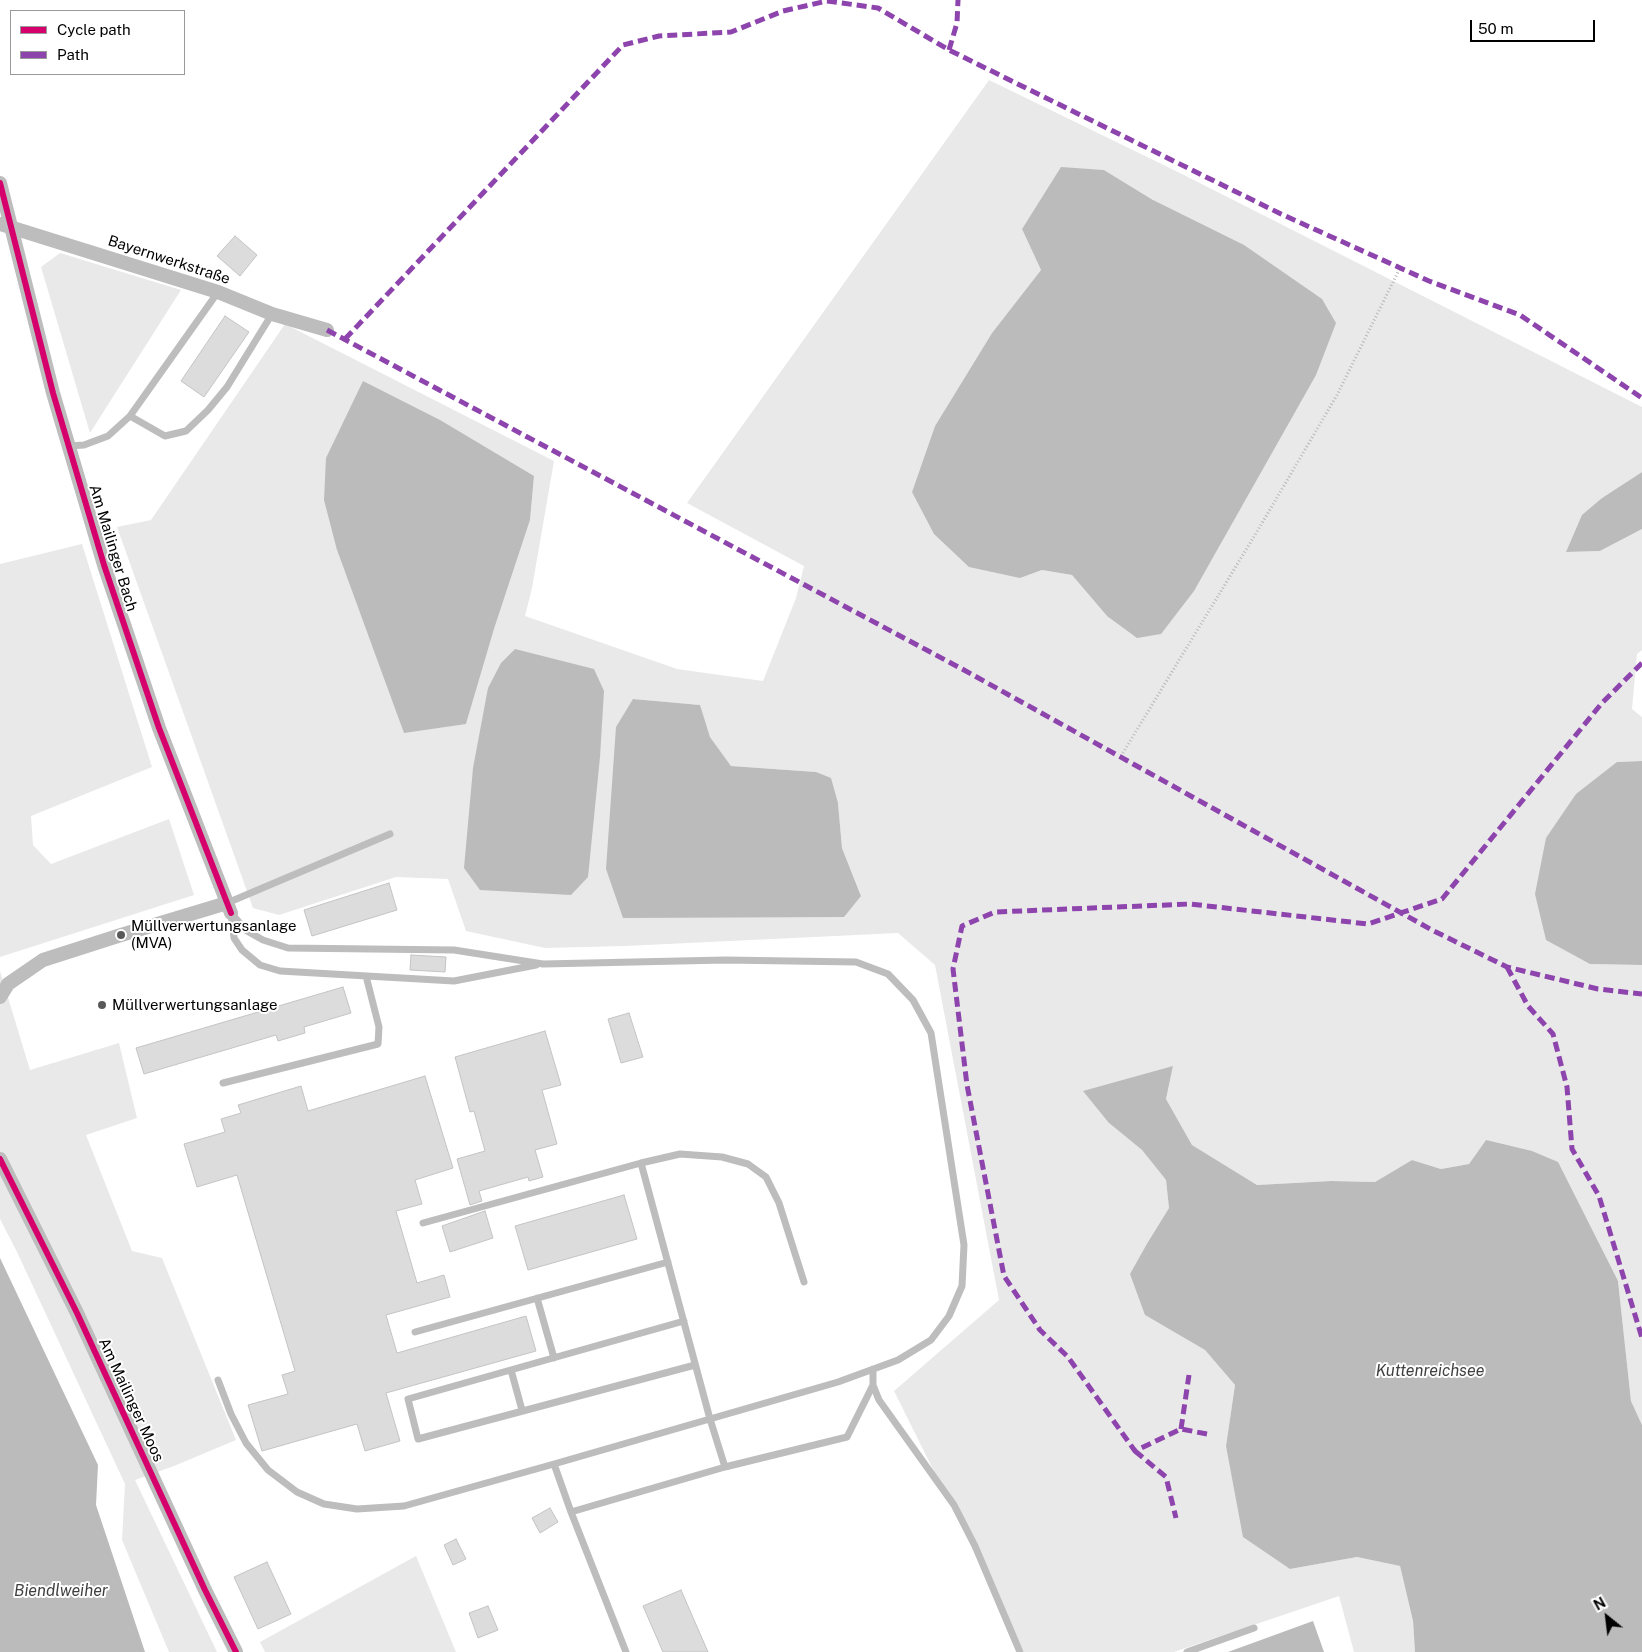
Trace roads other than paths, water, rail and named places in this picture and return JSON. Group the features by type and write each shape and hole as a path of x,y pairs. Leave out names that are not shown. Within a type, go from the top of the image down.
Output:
{"street":[{"name":"Am Mailinger Bach","path":"0,183 5,225 104,565 159,728 229,908"},
{"name":"Bayernwerkstraße","path":"5,225 218,292 272,314 326,330"},
{"path":"0,997 8,984 43,960 121,935 229,908"},
{"name":"Am Mailinger Moos","path":"0,1159 77,1313 205,1590 236,1652"}],"lane":[{"path":"69,446 84,445 108,436 130,416 218,292"},
{"path":"130,416 165,436 186,432 227,387 272,314"},
{"path":"229,908 390,834"},
{"path":"229,908 247,931 263,940 288,948 454,950 543,964"},
{"path":"218,1380 231,1414 246,1443 268,1470 297,1492 324,1504 357,1509 404,1506 838,1382 898,1360 931,1340 949,1316 962,1286 964,1245 931,1033 913,1000 888,974 856,962 725,960 543,964 454,981 280,970 260,964 242,950 234,938 229,908"},
{"path":"223,1083 378,1044 378,1027 366,976"},
{"path":"423,1223 680,1154 722,1157 748,1164 766,1177 779,1203 804,1282"},
{"path":"641,1164 695,1365 725,1467"},
{"path":"415,1332 668,1262"},
{"path":"537,1298 554,1358"},
{"path":"684,1321 408,1399 418,1439 695,1365"},
{"path":"873,1369 873,1385 879,1400 954,1505 975,1546 1020,1652"},
{"path":"511,1370 522,1410"},
{"path":"571,1512 725,1467 847,1437 873,1385"},
{"path":"554,1464 626,1652"},
{"path":"1187,1652 1254,1628"}],"water":[{"path":"1061,167 1104,170 1153,200 1244,245 1322,299 1336,323 1316,375 1194,591 1161,634 1137,638 1107,616 1072,575 1042,570 1020,578 969,567 934,534 912,492 935,426 992,333 1041,270 1022,229"},
{"path":"363,381 440,420 534,476 530,520 494,629 466,724 404,733 337,550 324,500 326,458"},
{"path":"1642,472 1642,529 1600,551 1566,552 1582,515 1602,498"},
{"path":"515,649 594,669 604,691 600,757 588,877 571,895 480,890 464,868 473,768 488,688 501,663"},
{"path":"633,699 700,705 710,737 731,766 816,772 831,778 838,803 842,848 861,896 844,917 623,918 606,869 616,727"},
{"path":"1642,761 1642,965 1590,964 1546,940 1535,894 1546,838 1576,794 1617,762"},
{"name":"Kuttenreichsee","path":"1173,1066 1166,1099 1192,1145 1257,1185 1331,1181 1375,1182 1412,1160 1441,1169 1469,1164 1486,1140 1532,1151 1558,1162 1618,1281 1631,1401 1642,1425 1642,1652 1415,1652 1413,1621 1400,1566 1357,1557 1290,1569 1243,1537 1226,1446 1235,1385 1205,1350 1145,1315 1130,1274 1169,1208 1166,1180 1142,1150 1109,1123 1083,1091"},
{"name":"Biendlweiher","path":"0,1258 98,1465 96,1505 145,1652 0,1652"},
{"path":"1313,1621 1324,1652 1228,1652"}],"place":[{"name":"Müllverwertungsanlage (MVA)","path":"121,935"},
{"name":"Müllverwertungsanlage","path":"102,1005"}]}
